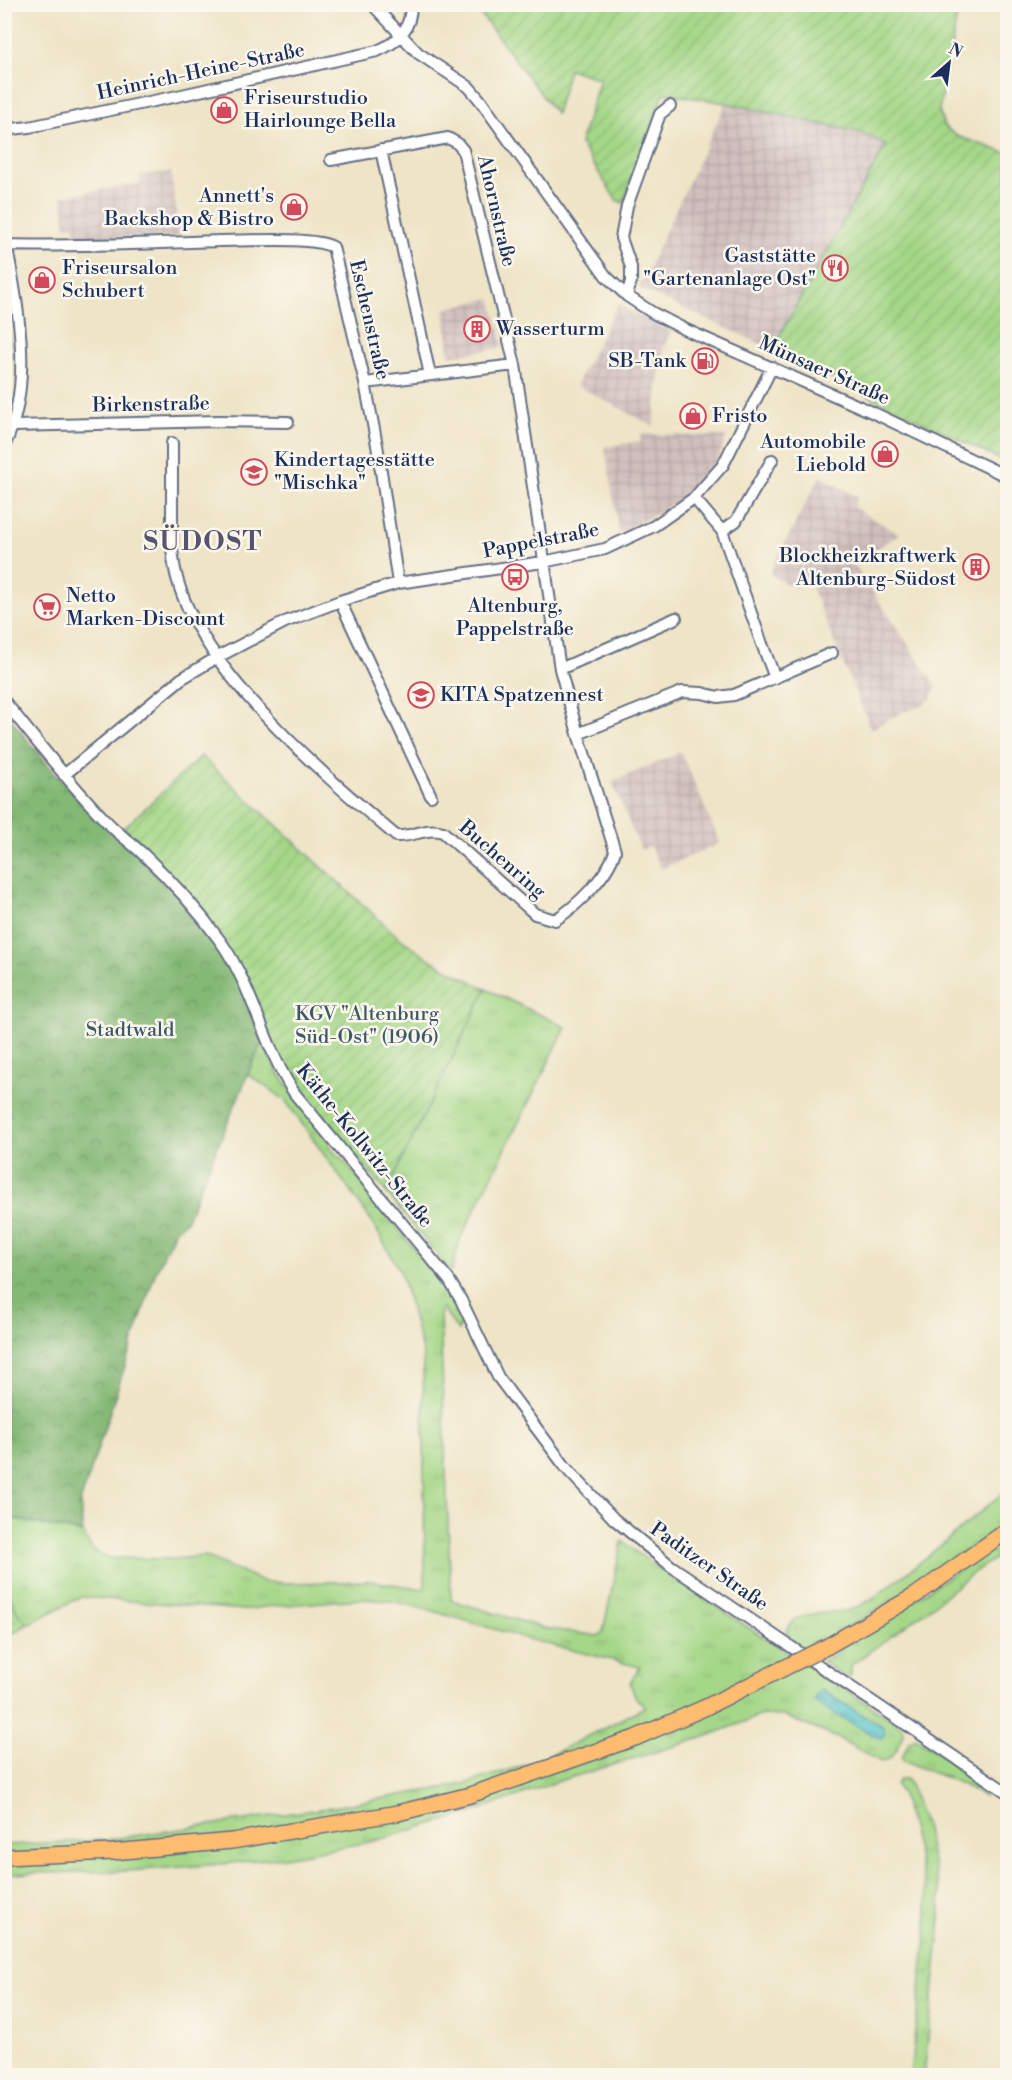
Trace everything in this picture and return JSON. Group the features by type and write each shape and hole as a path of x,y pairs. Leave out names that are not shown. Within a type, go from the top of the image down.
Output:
{"highway":[{"path":"4,1857 113,1852 232,1841 398,1813 481,1791 634,1738 704,1708 828,1646 916,1595 1008,1530"}],"street":[{"name":"Münsaer Straße","path":"372,4 401,37 424,58 475,93 588,253 606,276 627,296 653,313 684,328 906,428 1008,477"},
{"path":"401,37 409,22 411,4"},
{"name":"Heinrich-Heine-Straße","path":"4,130 29,128 352,57 385,48 401,37"},
{"path":"627,296 632,281 631,267 621,238 627,206 660,114 670,106"},
{"name":"Ahornstraße","path":"331,160 448,138 463,150 515,365 543,562"},
{"path":"381,150 430,375"},
{"path":"4,231 22,349 22,377 14,426 4,446"},
{"name":"Eschenstraße","path":"7,245 51,246 262,240 324,242 333,247 377,445 398,583"},
{"path":"365,383 515,365"},
{"name":"Pappelstraße","path":"64,775 181,679 285,622 340,601 398,583 543,562 605,549 654,526 694,498 723,465 772,367"},
{"name":"Birkenstraße","path":"14,426 219,421 288,422"},
{"name":"Birkenstraße","path":"172,443 173,557 183,600 216,658"},
{"path":"722,531 736,521 772,460"},
{"path":"694,498 722,531 776,678"},
{"name":"Buchenring","path":"216,658 269,720 327,778 396,836 404,837 427,830 443,832 535,914 555,920 569,911 603,874 612,863 615,851 560,669 543,562"},
{"path":"340,601 431,796"},
{"path":"560,669 676,618"},
{"path":"578,734 682,692 718,697 734,695 832,653"},
{"name":"Käthe-Kollwitz-Straße","path":"4,701 64,775 106,822 174,884 220,941 242,978 255,1006 263,1032 286,1080 449,1281 461,1300"},
{"name":"Paditzer Straße","path":"461,1300 498,1377 567,1469 614,1520 671,1566 1008,1793"}],"shaded area":[{"path":"726,103 862,133 886,145 772,349 639,288"},
{"path":"171,172 179,237 76,240 74,225 66,226 62,196 140,184 139,175"},
{"path":"491,298 503,347 450,356 444,309"},
{"path":"618,304 671,332 664,346 653,426 576,385"},
{"path":"641,434 726,436 719,458 685,496 662,511 619,533 605,447 641,441"},
{"path":"820,476 857,497 853,507 899,534 854,564 936,686 932,698 920,707 905,711 871,729 809,582 795,588 769,574"},
{"path":"681,752 720,843 661,869 650,846 641,850 612,782"}],"green space":[{"path":"483,4 959,5 939,110 944,126 957,136 1007,153 1007,463 772,349 886,145 862,133 726,103 664,93 623,203 616,200 580,143 600,79 569,69 556,114 479,12"},
{"path":"10,333 9,381 5,381 5,334"},
{"name":"Stadtwald","path":"4,710 86,807 116,837 124,828 177,882 227,945 262,1041 186,1221 175,1231 155,1274 80,1503 83,1533 15,1519 5,1514"},
{"name":"KGV \"Altenburg Süd-Ost\" (1906)","path":"201,756 398,937 436,963 486,989 386,1192 298,1087 272,1045 250,985 177,882 124,828"},
{"path":"486,989 566,1027 460,1240 451,1272 386,1192"},
{"path":"262,1041 278,1072 329,1141 332,1150 341,1157 442,1284 463,1320 458,1331 442,1307 440,1316 451,1600 543,1628 598,1636 603,1632 622,1541 667,1575 902,1726 904,1731 891,1758 881,1762 840,1739 784,1716 762,1715 705,1737 559,1781 464,1815 370,1842 284,1857 221,1864 128,1871 5,1874 5,1845 105,1840 327,1808 464,1784 541,1760 645,1707 636,1698 630,1683 640,1667 531,1640 391,1601 360,1599 245,1610 80,1597 28,1624 17,1612 8,1591 5,1592 5,1514 15,1519 83,1533 92,1549 107,1558 174,1559 205,1556 265,1582 370,1581 425,1589 423,1354 401,1273 371,1220 285,1100 248,1074"},
{"path":"1007,1489 1007,1521 912,1589 825,1640 822,1638 803,1649 790,1641 786,1631 797,1619 813,1614 849,1610 868,1601 925,1559"},
{"path":"1007,1538 1007,1550 851,1665 851,1675 846,1678 822,1661 840,1651 840,1648"},
{"path":"8,1590 17,1612 28,1624 5,1638 5,1592"},
{"path":"916,1738 984,1782 984,1796 957,1782 903,1761 902,1757 909,1742"},
{"path":"900,1779 906,1779 911,1787 925,1826 940,1894 940,1929 924,2075 910,2075 927,1929 927,1895 912,1830 901,1792 896,1785"}],"water":[{"path":"821,1690 883,1727 885,1733 882,1738 822,1707 814,1699"}],"place":[{"name":"Friseurstudio Hairlounge Bella","path":"224,110"},
{"name":"Annett's Backshop & Bistro","path":"294,207"},
{"name":"Gaststätte \"Gartenanlage Ost\"","path":"835,268"},
{"name":"Friseursalon Schubert","path":"42,280"},
{"name":"Wasserturm","path":"477,329"},
{"name":"SB-Tank","path":"705,361"},
{"name":"Fristo","path":"693,416"},
{"name":"Automobile Liebold","path":"885,454"},
{"name":"Kindertagesstätte \"Mischka\"","path":"254,472"},
{"name":"Blockheizkraftwerk Altenburg-Südost","path":"976,567"},
{"name":"Altenburg, Pappelstraße","path":"515,577"},
{"name":"Netto Marken-Discount","path":"47,607"},
{"name":"KITA Spatzennest","path":"421,695"}],"district":[{"name":"SÜDOST","path":"203,542"}]}
